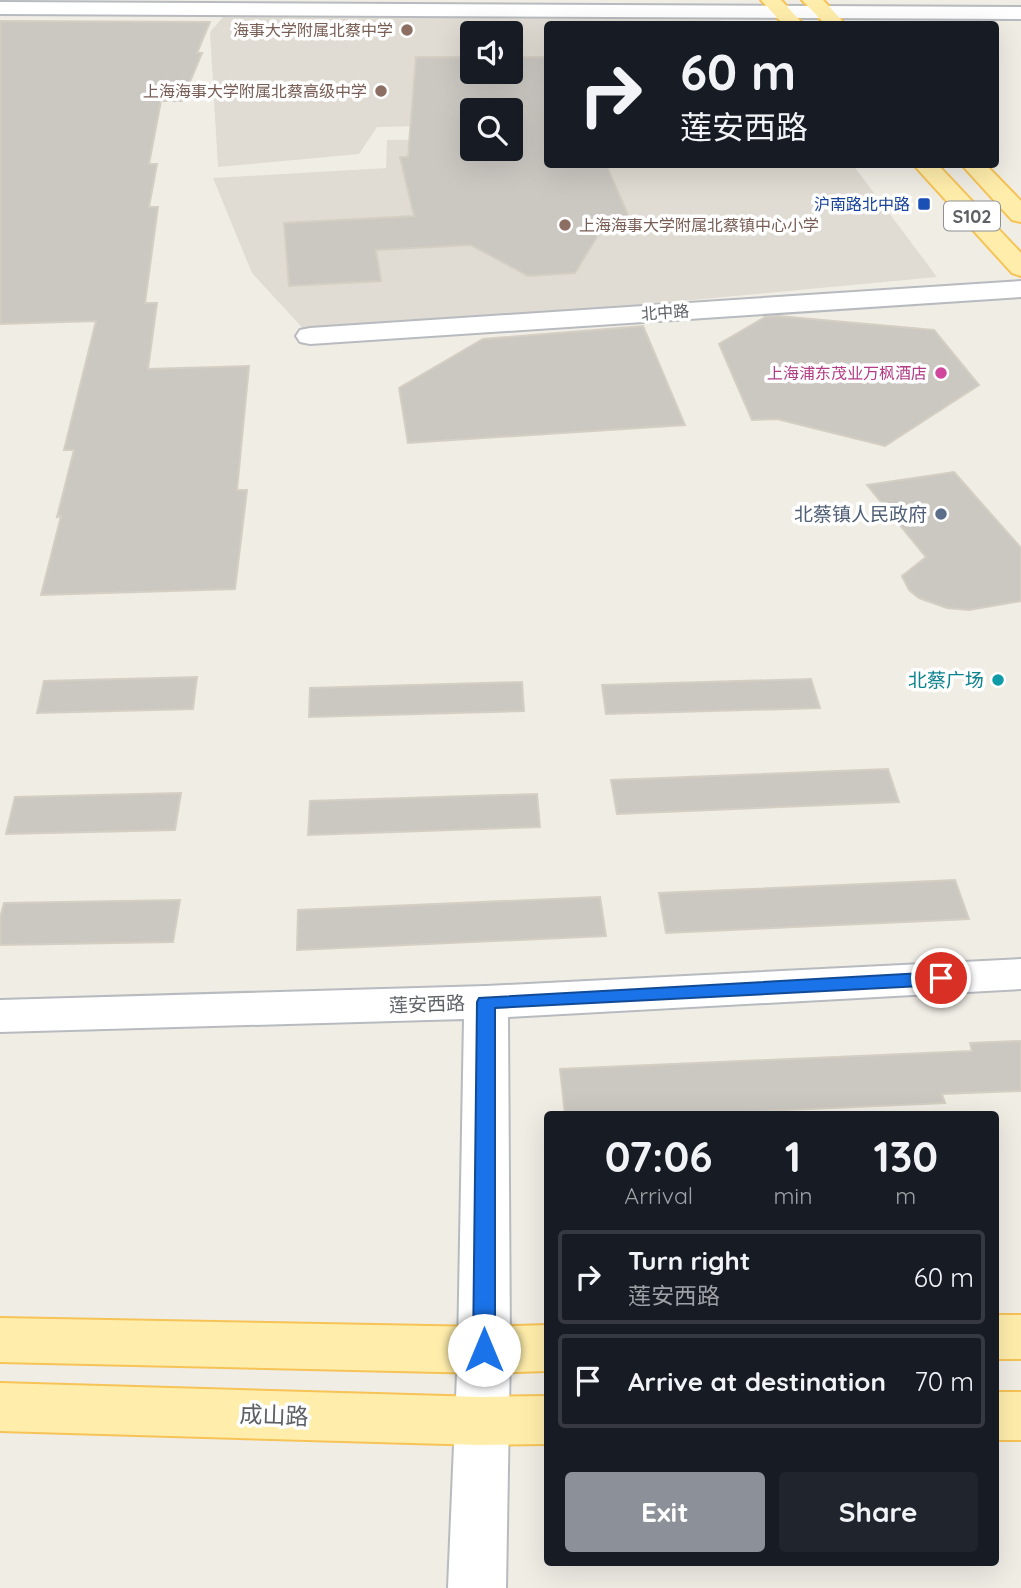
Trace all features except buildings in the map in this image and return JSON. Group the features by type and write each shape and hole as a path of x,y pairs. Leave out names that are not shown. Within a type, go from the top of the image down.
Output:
{"main road":[{"name":"S102","path":"928,168 1021,268"},
{"name":"S102","path":"976,168 1021,215"},
{"path":"999,1337 1021,1337"},
{"path":"0,1340 484,1350 544,1348"},
{"name":"成山路","path":"0,1407 481,1421 544,1420"},
{"path":"999,1416 1021,1416"}],"street":[{"path":"0,8 1021,13"},
{"name":"北中路","path":"310,336 1021,289"},
{"name":"莲安西路","path":"0,1016 486,1002 1021,974"},
{"path":"477,1588 484,1350 486,1002"}],"shaded area":[{"name":"上海海事大学附属北蔡高级中学","path":"224,16 721,21 544,21 544,122 523,114 523,98 460,98 460,125 377,127 359,154 218,167 210,32"},
{"name":"上海海事大学附属北蔡镇中心小学","path":"460,139 460,161 523,161 523,154 544,162 544,168 855,168 937,277 310,336 252,273 213,178 386,168 387,140"}],"place":[{"name":"海事大学附属北蔡中学","path":"407,30"},
{"name":"上海海事大学附属北蔡高级中学","path":"381,91"},
{"name":"沪南路北中路","path":"924,204"},
{"name":"上海海事大学附属北蔡镇中心小学","path":"565,225"},
{"name":"上海浦东茂业万枫酒店","path":"941,373"},
{"name":"北蔡镇人民政府","path":"941,514"},
{"name":"北蔡广场","path":"998,680"}],"route":[{"path":"484,1350 486,1002 941,978"}]}
